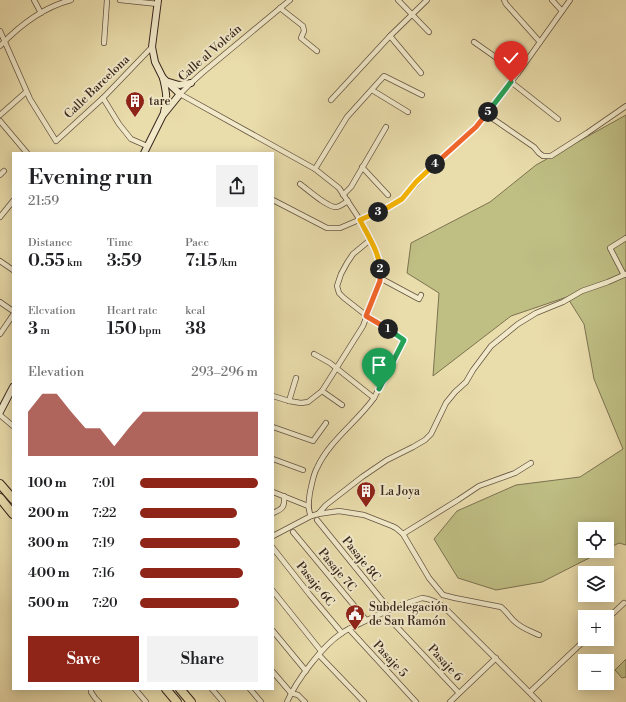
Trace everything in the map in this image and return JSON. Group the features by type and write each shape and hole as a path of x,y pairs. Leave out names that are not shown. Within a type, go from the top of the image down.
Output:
{"highway":[{"path":"0,484 12,498"},
{"path":"0,498 12,513"},
{"path":"167,690 177,702"},
{"path":"181,690 190,702"}],"main road":[{"path":"158,2 152,47 155,62 165,80 180,94"},
{"path":"165,80 179,84 190,83"},
{"path":"163,115 166,104 165,80"},
{"name":"Calle al Volcán","path":"144,152 163,115 180,94"},
{"path":"0,412 12,390"}],"street":[{"path":"34,0 41,13"},
{"path":"0,46 26,22 62,1 71,0"},
{"path":"104,43 107,0"},
{"path":"120,0 158,2"},
{"name":"Calle al Volcán","path":"180,94 190,83 290,0"},
{"path":"398,0 429,32"},
{"path":"331,100 390,36 427,0"},
{"path":"504,0 540,42"},
{"path":"552,0 562,11"},
{"path":"274,201 327,228 340,228 387,208 402,199 425,174 476,127 518,73 570,0"},
{"path":"280,8 303,26 304,31 301,38 316,51"},
{"path":"0,31 26,92 0,115"},
{"path":"390,36 420,73"},
{"path":"474,42 518,73"},
{"name":"Calle Barcelona","path":"26,92 56,141 103,98 152,47"},
{"path":"315,169 347,117 384,76 422,96"},
{"path":"511,82 558,119"},
{"path":"372,90 408,112"},
{"path":"180,94 315,169 339,188 360,220 380,262 380,281 362,326 322,391 308,402 301,403 274,396"},
{"path":"103,98 119,124 131,138 147,146"},
{"path":"486,114 534,147 539,153 544,156 551,156 626,106"},
{"path":"0,121 25,152"},
{"path":"343,195 351,187 386,127"},
{"path":"362,167 388,195"},
{"path":"0,175 4,171"},
{"path":"300,184 329,206 335,208 348,201"},
{"path":"0,217 12,202"},
{"path":"318,514 326,505 362,477 387,460 425,440 431,434 446,403 466,382 491,346 518,324 536,313 563,302 582,291 625,274 610,248 626,238"},
{"path":"311,516 308,506 309,498 313,477 320,462 374,398 404,340 366,316 339,294 337,286 347,263 353,254 370,240"},
{"path":"0,261 12,269"},
{"path":"380,278 419,299 421,295"},
{"path":"0,302 12,310"},
{"path":"0,334 12,317"},
{"path":"314,354 327,361 374,398"},
{"path":"289,401 296,378"},
{"path":"322,391 342,405"},
{"path":"0,415 12,425"},
{"path":"274,427 313,441 326,422"},
{"path":"274,459 303,470"},
{"path":"403,534 479,486 515,473 531,463"},
{"path":"274,492 308,506"},
{"path":"274,512 282,508 284,505 284,496"},
{"path":"274,535 311,516 318,514 339,511 364,515 396,528 403,534 429,578 443,595 501,607 514,622 539,635"},
{"name":"Pasaje 8C","path":"316,520 390,610"},
{"name":"Pasaje 7C","path":"293,532 366,620"},
{"name":"Pasaje 6C","path":"274,549 342,633"},
{"path":"274,592 320,653 364,702"},
{"path":"435,601 443,595"},
{"path":"287,702 290,693 320,653 342,633 383,612 412,601 426,598 435,601 444,607 539,702"},
{"path":"614,612 624,603"},
{"name":"Pasaje 6","path":"383,612 459,693"},
{"name":"Pasaje 5","path":"349,629 416,702"},
{"path":"274,632 306,671"},
{"path":"530,692 579,646"},
{"path":"450,702 496,658"},
{"path":"274,673 290,693 298,695 304,702"},
{"path":"91,690 99,702"},
{"path":"136,690 146,702"},
{"path":"213,690 222,702"},
{"path":"251,690 261,702"}],"green space":[{"path":"626,115 626,545 619,543 614,546 614,522 578,522 578,558 589,558 542,582 496,590 458,578 434,539 457,511 516,485 580,477 623,449 594,379 584,324 567,297 511,316 433,376 439,293 407,273 411,243 490,202 536,165"},
{"path":"626,659 626,677 622,678 615,670"}],"place":[{"name":"tare","path":"135,118"},
{"name":"La Joya","path":"366,508"},
{"name":"Subdelegación de San Ramón","path":"355,631"}],"route":[{"path":"379,389 404,340 366,316 380,281 380,262 360,220 387,208 402,199 416,182 476,127 511,82"}]}
